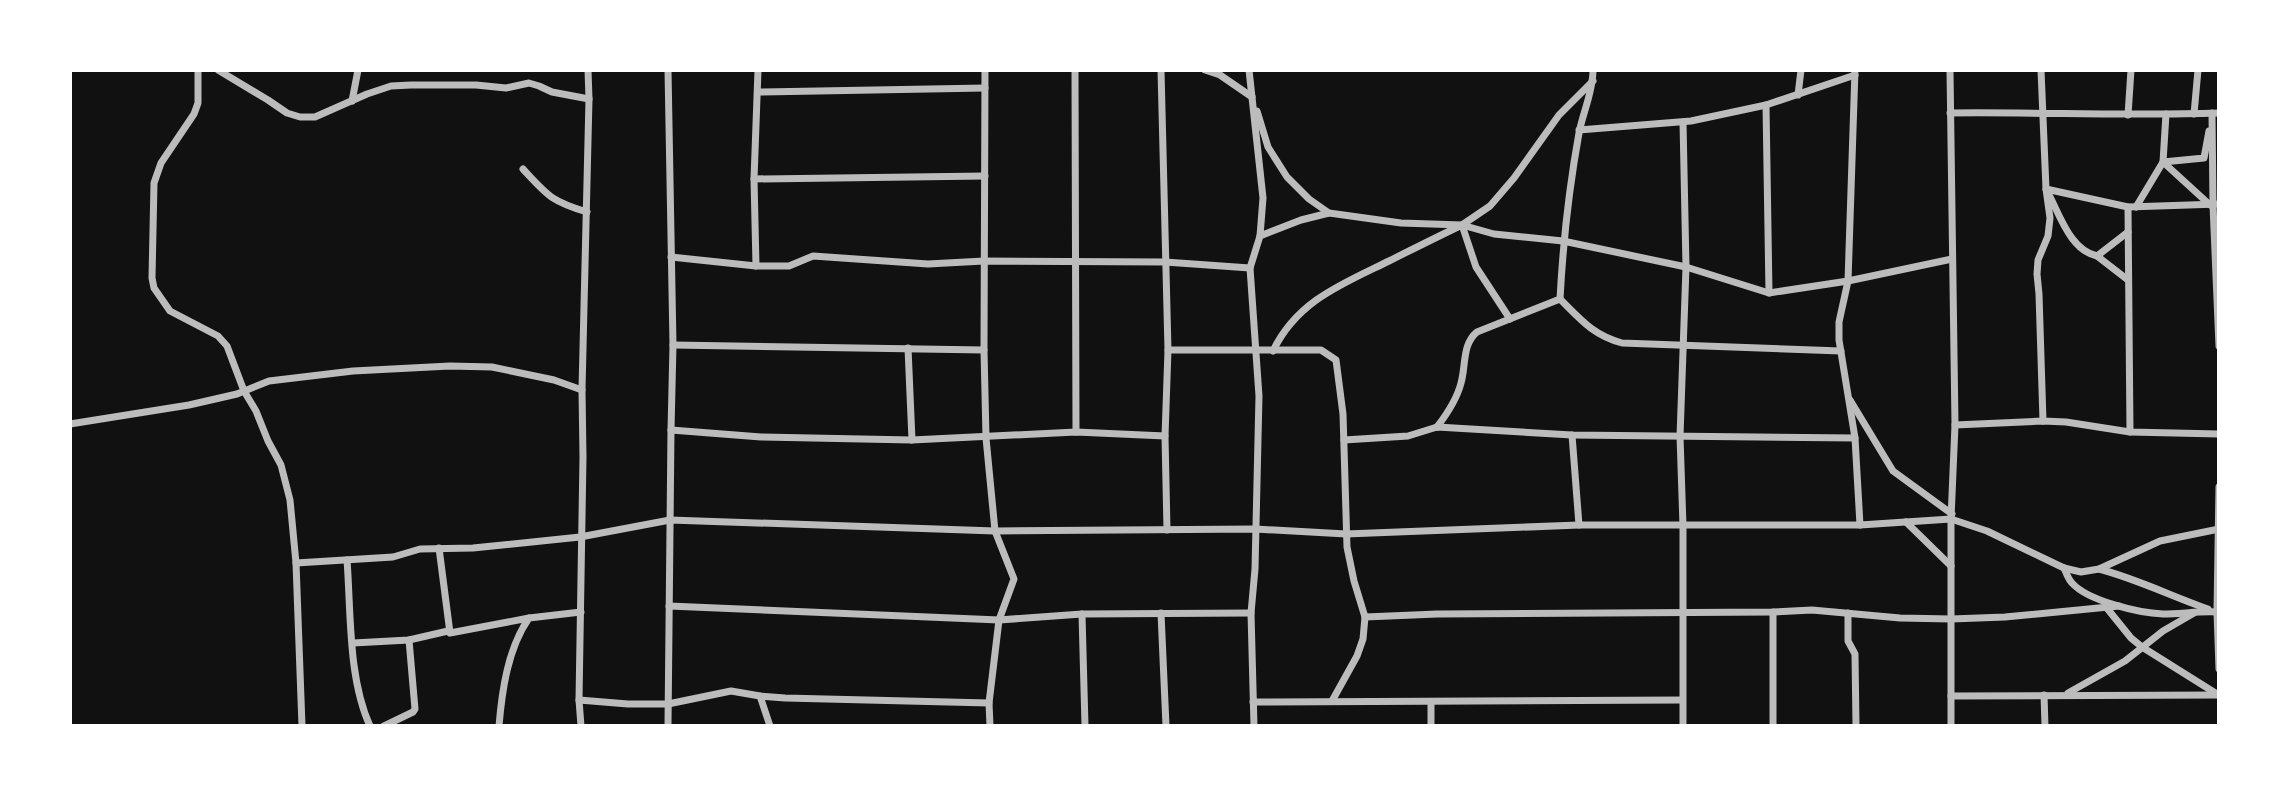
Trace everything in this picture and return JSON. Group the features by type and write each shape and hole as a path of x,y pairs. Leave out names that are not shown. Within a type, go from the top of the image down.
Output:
{"street":[{"path":"198,70 198,103 194,114 161,163 154,183 152,278 154,288 170,311 222,340 227,346 244,391 281,465 286,482 296,562 302,726"},
{"path":"218,70 288,113 300,117 315,117 391,86 465,85 506,88 529,83 552,92 589,99"},
{"path":"352,101 358,70"},
{"path":"581,726 580,537 588,70"},
{"path":"668,70 673,345 668,726"},
{"path":"756,266 754,180 758,70"},
{"path":"985,70 986,438 995,531 1014,579 999,620 989,703 990,726"},
{"path":"1074,70 1076,432"},
{"path":"1161,70 1168,350 1165,436 1167,530"},
{"path":"1205,70 1220,75 1252,96 1268,147 1287,177 1309,199 1329,213"},
{"path":"1249,70 1263,198 1260,236 1250,268 1259,396 1255,569 1251,612 1254,726"},
{"path":"1593,70 1593,81 1579,130 1563,241 1560,299 1587,326 1604,338 1622,343 1841,351"},
{"path":"1798,95 1801,70"},
{"path":"1950,70 1955,425 1951,566 1951,726"},
{"path":"2041,70 2046,189 2050,218 2048,236 2038,260 2036,274 2043,421"},
{"path":"2129,115 2131,70"},
{"path":"2194,114 2198,70"},
{"path":"1579,130 1683,122 1766,105 1855,73 1848,281 1839,322 1855,439 1860,525"},
{"path":"1273,351 1289,323 1319,297 1462,225 1490,206 1514,178 1559,115 1593,81"},
{"path":"758,92 985,88"},
{"path":"1766,105 1769,293"},
{"path":"1950,113 2216,113"},
{"path":"2163,162 2204,158 2216,113"},
{"path":"2216,113 2214,205 2219,346"},
{"path":"2130,432 2128,232 2132,207 2163,162 2166,114"},
{"path":"1683,122 1686,267 1680,436 1683,726"},
{"path":"2163,162 2214,205"},
{"path":"523,169 548,196 587,212"},
{"path":"754,180 985,176"},
{"path":"2046,189 2132,207 2214,205"},
{"path":"2046,189 2077,246 2097,256 2128,280"},
{"path":"1260,236 1301,220 1329,213 1401,223 1462,225 1494,234 1563,241 1686,267 1769,293 1848,281 1952,259"},
{"path":"1462,225 1476,267 1510,319"},
{"path":"2097,256 2128,232"},
{"path":"671,257 756,266 789,266 813,256 928,264 984,261 1165,262 1250,268"},
{"path":"1437,427 1461,386 1470,338 1477,332 1560,299"},
{"path":"673,345 984,350"},
{"path":"908,348 912,440"},
{"path":"1168,350 1321,350 1336,360 1344,440 1346,534 1350,564 1366,617 1357,656 1332,701"},
{"path":"70,424 189,405 288,377 354,371 476,366 525,372 582,390"},
{"path":"1848,396 1893,471 1952,517 2064,568 2081,572 2099,569 2160,541 2219,529"},
{"path":"1955,425 2043,421 2130,432 2219,434"},
{"path":"1344,440 1408,436 1437,427 1572,435 1855,439"},
{"path":"671,430 761,437 912,440 1076,432 1165,436"},
{"path":"1572,435 1579,525"},
{"path":"2219,487 2219,669"},
{"path":"296,562 393,556 420,549 473,548 580,537 670,520 995,531 1255,529 1346,534 1579,525 1860,525 1952,517"},
{"path":"1906,522 1951,566"},
{"path":"439,548 448,631"},
{"path":"347,560 359,699 370,725 360,726"},
{"path":"2064,568 2072,583 2096,598 2134,611 2164,614 2218,612"},
{"path":"2099,569 2131,578 2170,596 2218,612"},
{"path":"670,606 999,620 1082,614 1251,612"},
{"path":"1366,617 1812,610 1900,618 1951,618 2005,617 2119,606"},
{"path":"2106,607 2131,638 2142,647 2219,695"},
{"path":"2065,695 2125,661 2162,631 2197,611"},
{"path":"353,643 408,640 448,631 454,633 529,618 581,612"},
{"path":"1773,612 1773,726"},
{"path":"1848,612 1848,641 1855,654 1856,726"},
{"path":"1161,613 1166,726"},
{"path":"1082,614 1085,726"},
{"path":"499,726 512,653 529,618"},
{"path":"384,726 415,709 408,640"},
{"path":"579,701 668,704 731,691 760,696 989,703"},
{"path":"2044,695 2045,726"},
{"path":"1951,696 2219,695"},
{"path":"760,696 770,726"},
{"path":"1253,702 1682,700"},
{"path":"1431,702 1431,726"}]}
